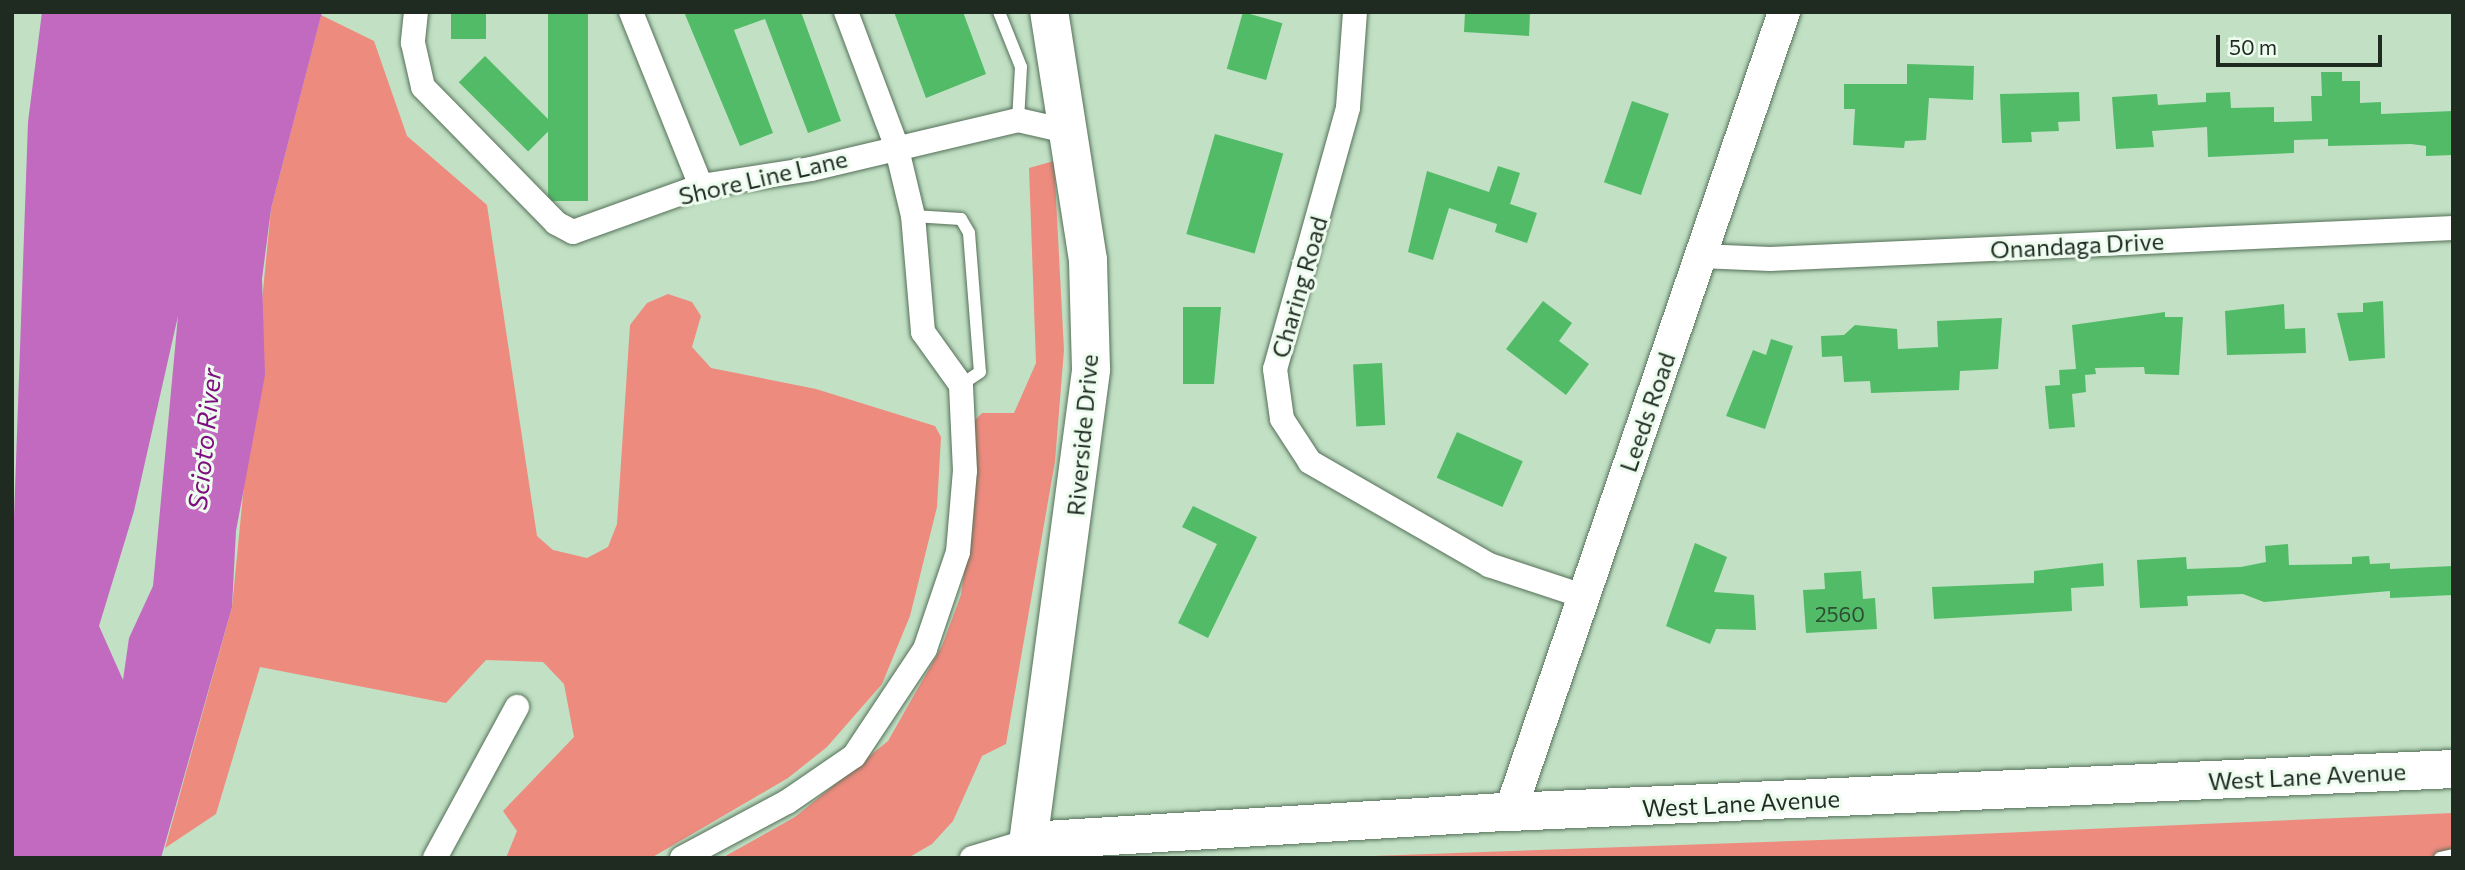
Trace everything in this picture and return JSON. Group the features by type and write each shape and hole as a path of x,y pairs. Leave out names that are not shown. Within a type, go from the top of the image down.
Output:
{"main road":[{"name":"Riverside Drive","path":"1027,849 1091,369 1088,260 1071,132 1049,12"},
{"name":"West Lane Avenue","path":"1027,849 1510,812 2453,769"}],"street":[{"name":"Shore Line Lane","path":"416,12 413,43 423,87 564,230 583,230 701,186 811,169 896,145 1018,120 1071,132"},
{"path":"631,12 701,186"},
{"path":"681,858 787,802 853,756 894,702 925,649 958,552 965,471 961,385 923,332 913,216 896,145 846,12"},
{"name":"Charing Road","path":"1355,12 1348,108 1275,369 1282,419 1310,462 1489,565 1583,596"},
{"name":"Leeds Road","path":"1510,812 1784,12"},
{"name":"Onandaga Drive","path":"1701,256 1770,260 2453,228"},
{"path":"435,858 517,707"},
{"path":"972,858 1027,849"}],"lane":[{"path":"999,12 1021,67 1018,120"},
{"path":"913,216 961,219 969,233 980,372 961,385"},
{"path":"2440,858 2453,855"}],"shaded area":[{"path":"321,15 374,41 407,136 487,205 537,536 553,550 587,558 608,547 617,524 630,325 647,303 668,294 692,302 701,316 692,347 711,368 816,389 935,426 941,437 937,507 910,616 882,684 827,747 788,778 651,858 506,858 517,831 503,811 574,737 564,684 543,662 486,660 446,703 260,667 216,814 165,848 232,607 271,209"},
{"path":"1054,161 1064,350 1055,461 1006,744 982,756 953,821 932,844 908,858 722,858 795,817 888,741 942,646 961,595 972,516 973,422 982,413 1014,413 1036,363 1029,168"},
{"path":"2453,813 2453,858 1317,858 1932,836"}],"water":[{"name":"Scioto River","path":"42,12 322,12 271,209 262,279 265,375 236,531 232,607 161,858 12,858 12,575 28,122","holes":["178,316 153,586 129,638 123,680 99,626 134,511"]}],"building":[{"path":"451,12 486,12 486,39 451,39"},
{"path":"548,12 588,12 588,201 548,201"},
{"path":"684,12 801,12 841,121 808,133 765,19 734,30 773,133 740,146"},
{"path":"894,12 963,12 986,74 926,98"},
{"path":"1243,12 1282,23 1266,80 1227,69"},
{"path":"1465,12 1530,12 1529,36 1464,32"},
{"path":"485,56 554,125 528,151 459,82"},
{"path":"1907,64 1974,66 1973,100 1929,98 1926,140 1905,141 1904,148 1853,145 1855,109 1844,109 1844,84 1907,84"},
{"path":"2321,72 2342,72 2342,81 2360,81 2360,103 2381,102 2381,114 2453,111 2453,155 2426,156 2426,146 2411,144 2328,146 2328,139 2294,140 2294,153 2208,157 2207,127 2152,131 2154,147 2116,149 2112,97 2157,94 2158,105 2206,102 2206,93 2230,92 2231,108 2274,107 2274,122 2312,121 2311,96 2322,96"},
{"path":"2079,92 2080,121 2058,122 2059,131 2031,132 2032,142 2002,143 2000,94"},
{"path":"1632,101 1669,114 1641,195 1604,182"},
{"path":"1215,134 1283,154 1255,254 1186,234"},
{"path":"1498,166 1520,173 1510,204 1537,213 1527,243 1495,232 1497,224 1449,208 1433,260 1408,252 1427,171 1489,192"},
{"path":"1543,301 1572,323 1559,341 1589,364 1566,395 1506,349"},
{"path":"2383,301 2385,358 2349,361 2337,313 2363,312 2363,303"},
{"path":"2284,304 2285,329 2305,328 2306,353 2227,355 2225,311"},
{"path":"1183,307 1221,307 1214,384 1183,384"},
{"path":"2165,312 2165,317 2183,317 2179,375 2145,374 2144,367 2095,368 2096,374 2085,375 2086,392 2072,394 2075,427 2049,429 2045,386 2060,385 2059,370 2076,369 2072,325"},
{"path":"2002,318 1998,369 1960,371 1959,390 1871,393 1870,381 1844,382 1842,356 1822,357 1821,336 1844,335 1855,325 1897,329 1898,349 1938,347 1937,321"},
{"path":"1771,339 1793,346 1765,429 1726,416 1753,350 1766,355"},
{"path":"1382,363 1385,425 1356,426 1353,365"},
{"path":"1457,432 1523,461 1502,507 1437,478"},
{"path":"1193,506 1257,537 1208,638 1178,623 1217,544 1182,527"},
{"path":"1695,543 1727,557 1714,592 1754,595 1756,630 1716,629 1710,644 1666,626"},
{"path":"2288,544 2289,565 2352,564 2352,557 2369,556 2370,564 2390,563 2390,569 2453,566 2453,595 2390,598 2390,591 2264,602 2243,594 2187,596 2188,606 2140,608 2137,560 2186,557 2187,569 2241,567 2266,562 2265,546"},
{"path":"2103,563 2104,586 2071,588 2072,611 1934,619 1932,587 2034,583 2034,571"},
{"path":"1861,571 1863,599 1875,598 1877,629 1806,633 1803,590 1825,589 1824,573"}]}
